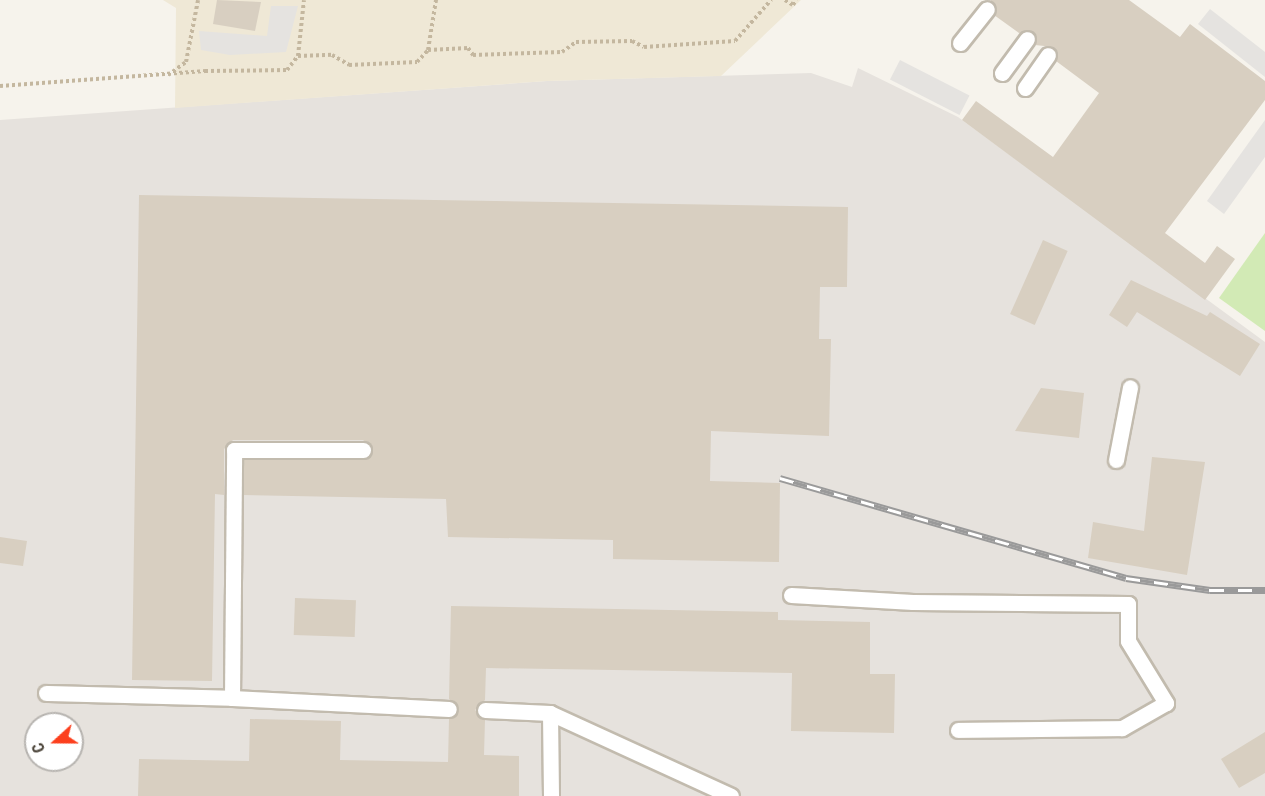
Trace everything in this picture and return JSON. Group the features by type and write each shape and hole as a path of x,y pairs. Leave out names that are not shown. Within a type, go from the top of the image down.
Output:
{"lane":[{"path":"960,43 987,9"},
{"path":"1002,73 1027,39"},
{"path":"1025,88 1048,55"},
{"path":"1116,460 1130,387"},
{"path":"232,698 234,450 363,450"},
{"path":"791,595 913,602 1128,604 1128,640 1166,703 1122,728 958,730"},
{"path":"46,693 232,698 449,709"},
{"path":"485,710 550,713 731,796"},
{"path":"550,713 551,796"}],"path":[{"path":"167,75 186,62 198,0"},
{"path":"0,86 287,70 298,56 304,0"},
{"path":"298,56 333,55 340,62 360,65 417,62 428,50 436,0"},
{"path":"428,50 468,48 473,55 562,52 576,42 632,41 644,47 735,41 771,0"},
{"path":"785,0 792,5 796,0"}],"shaded area":[{"path":"163,0 801,0 721,76 547,81 175,108 176,8"},
{"path":"271,6 298,6 286,52 230,55 201,50 199,31 267,36"},
{"path":"1210,9 1265,52 1265,77 1198,24"},
{"path":"900,60 969,95 960,115 890,80"},
{"path":"858,68 958,117 1265,342 1265,796 0,796 0,120 547,81 811,73 852,87"},
{"path":"1265,120 1265,157 1224,214 1207,201"}],"green space":[{"path":"1265,233 1265,331 1219,298"}],"building":[{"path":"217,0 261,2 255,31 213,24"},
{"path":"990,0 1129,0 1180,37 1190,24 1265,81 1265,100 1165,233 1205,263 1217,246 1235,259 1205,300 962,120 976,101 1053,157 1099,93 1056,61 1054,47 1035,45 1033,32 1019,33 994,15 996,6"},
{"path":"139,195 848,207 847,287 820,287 819,339 831,339 829,436 711,431 710,481 780,483 779,562 613,559 613,540 448,537 446,499 243,495 244,460 363,460 373,449 363,440 233,440 224,449 224,495 215,494 212,681 132,680"},
{"path":"1043,240 1068,251 1035,325 1010,314"},
{"path":"1131,280 1207,316 1210,312 1260,344 1240,376 1137,312 1127,327 1109,315"},
{"path":"1041,388 1084,393 1079,438 1015,431"},
{"path":"1152,457 1205,462 1187,575 1088,558 1093,522 1144,531"},
{"path":"0,537 27,541 23,566 0,563"},
{"path":"295,598 356,600 355,637 294,635"},
{"path":"451,606 778,612 778,620 870,622 870,674 895,674 894,733 791,731 792,673 486,668 485,700 475,710 485,720 484,755 519,756 519,796 138,796 139,759 249,761 250,719 341,721 340,760 448,762 449,719 459,709 449,699"},
{"path":"1265,732 1265,773 1239,788 1221,759"}],"railway":[{"path":"780,478 1126,578 1210,590 1265,590"}]}
